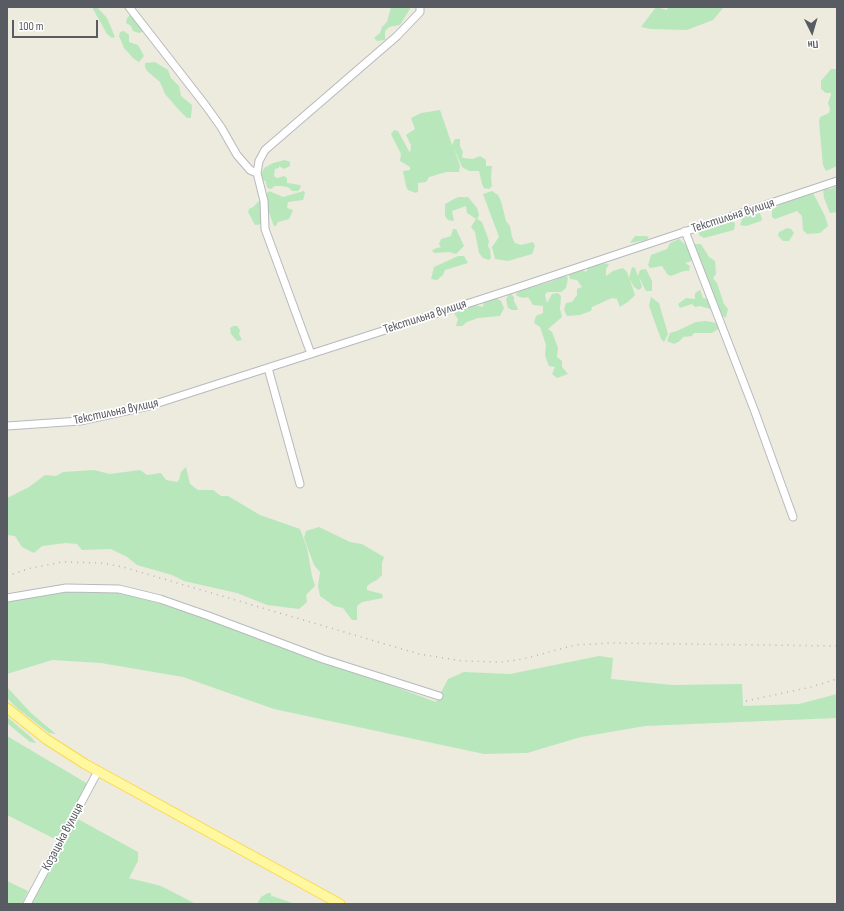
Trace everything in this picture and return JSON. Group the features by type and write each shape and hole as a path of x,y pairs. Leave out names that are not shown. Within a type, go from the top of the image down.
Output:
{"main road":[{"path":"7,708 46,739 98,771 340,904"}],"street":[{"path":"129,7 169,56 206,106 221,127 237,155 250,170 257,173"},
{"path":"311,354 265,230 264,201 257,173 259,161 265,150 397,36 420,12 420,7"},
{"name":"Текстильна вулиця","path":"7,426 65,422 113,415 150,406 837,181"},
{"path":"685,231 755,412 793,517"},
{"path":"268,368 300,484"},
{"path":"7,598 66,588 119,589 160,599 323,660 439,696"},
{"name":"Козацька вулиця","path":"27,904 98,771"}],"green space":[{"path":"92,7 97,7 107,18 115,37 112,38 107,34"},
{"path":"391,7 411,7 400,25 389,27 385,31 385,40 377,41 374,38 380,33 382,27 387,22"},
{"path":"656,7 667,10 668,7 724,7 713,20 687,30 651,29 641,27"},
{"path":"129,16 133,16 145,31 139,33 133,31 131,26 126,23"},
{"path":"124,31 129,35 129,42 138,45 144,56 139,62 134,59 124,48 119,36 120,32"},
{"path":"155,62 168,70 171,78 179,86 181,96 192,105 191,118 187,118 179,110 165,94 160,82 147,71 145,63"},
{"path":"831,69 837,69 837,166 826,171 823,165 819,122 820,117 829,113 830,109 828,103 831,93 826,93 821,89 821,81"},
{"path":"440,110 452,145 455,139 460,139 463,158 473,159 480,156 486,160 486,166 492,166 492,186 489,189 484,188 479,171 469,171 462,167 454,148 460,166 459,172 446,172 429,177 426,182 418,183 418,191 416,193 408,190 403,171 410,170 410,167 400,161 401,154 391,134 394,130 398,131 410,153 411,145 406,135 415,129 411,118 421,113"},
{"path":"285,160 290,162 290,166 284,169 279,166 279,168 275,169 274,176 277,178 284,176 287,178 287,183 300,185 301,187 298,191 292,191 288,187 281,186 275,186 271,189 267,188 266,182 260,177 264,168 273,163"},
{"path":"837,186 837,212 830,213 824,198 823,189 830,189"},
{"path":"269,191 283,197 304,191 305,193 303,200 288,202 287,208 293,210 289,219 278,222 276,226 274,226 267,207 267,193"},
{"path":"492,191 498,195 501,201 506,221 510,226 515,243 521,245 533,242 535,246 532,254 508,261 495,259 492,247 499,237 483,194"},
{"path":"813,193 825,216 828,226 820,233 807,234 803,230 802,216 797,211 775,219 772,217 772,210 781,204"},
{"path":"458,197 468,197 477,208 479,215 477,219 482,222 489,241 488,246 491,258 489,260 483,258 479,253 475,232 471,227 476,219 467,213 466,206 452,211 454,221 448,220 445,216 445,204"},
{"path":"259,201 262,202 262,224 255,225 248,212 249,209"},
{"path":"760,213 762,219 761,221 746,226 740,225 743,217"},
{"path":"731,221 735,223 734,230 704,238 699,235 699,231"},
{"path":"787,228 791,229 794,233 789,241 783,241 778,236 779,232"},
{"path":"453,229 456,229 464,246 456,254 449,252 435,253 432,251 441,247 439,244 441,239 451,236"},
{"path":"635,236 649,237 647,240 630,243"},
{"path":"679,239 688,247 692,261 685,263 690,266 689,271 684,271 671,276 668,275 662,266 650,268 648,265 651,255 667,249 670,243"},
{"path":"693,244 701,244 709,257 715,261 716,274 713,278 717,283 724,304 728,309 726,318 719,314"},
{"path":"458,256 464,256 468,263 445,270 443,275 437,280 431,279 434,267"},
{"path":"598,263 609,264 606,269 606,276 613,271 623,268 627,272 635,295 620,307 617,299 612,298 592,307 591,311 580,315 567,316 564,310 566,303 572,302 577,295 577,289 582,287 577,280 570,279 569,274 581,269 586,272 589,267"},
{"path":"632,267 635,268 638,276 640,270 646,269 652,281 652,291 646,291 639,277 642,287 639,290 634,287 629,278"},
{"path":"565,275 568,278 566,288 561,292 547,292 545,295 547,303 552,294 558,293 561,296 560,309 562,317 548,329 552,332 558,348 557,357 562,361 562,367 568,374 557,378 552,374 555,367 549,366 545,356 546,345 540,327 534,323 536,316 543,313 543,306 533,305 528,297 523,298 517,296 516,294 519,291 553,281"},
{"path":"700,290 703,298 708,299 711,307 710,309 700,306 695,307 692,304 680,308 678,304 686,298 695,299 695,293"},
{"path":"510,293 514,297 517,310 508,308 506,299"},
{"path":"651,297 659,303 668,334 664,342 661,339 649,306"},
{"path":"496,298 501,301 504,308 500,316 478,318 467,322 462,326 456,326 458,319 454,313 475,305 483,307 484,302"},
{"path":"706,321 716,323 719,326 718,329 712,333 694,333 692,336 683,337 680,341 674,344 667,341 670,333 696,322"},
{"path":"237,326 240,330 239,334 242,340 237,341 231,334 230,328"},
{"path":"186,467 190,484 198,490 213,490 221,496 228,496 260,515 300,529 307,548 315,586 306,595 307,602 299,609 267,605 237,593 184,581 172,575 137,565 127,557 111,549 82,550 77,544 66,543 42,546 34,553 22,547 15,536 7,535 7,498 29,487 45,475 56,476 63,472 94,470 110,474 140,470 147,475 161,473 166,480 177,482 181,472"},
{"path":"319,527 350,542 362,544 384,557 382,563 382,575 367,586 367,590 382,594 383,598 362,602 357,606 357,620 352,620 343,608 334,606 320,596 318,586 320,572 314,565 304,538 306,531"},
{"path":"66,590 122,592 229,625 436,702 448,679 464,672 510,674 599,656 613,658 611,679 672,685 742,684 743,706 799,704 837,694 837,718 645,726 581,737 527,753 484,754 274,709 183,677 101,663 52,660 7,674 7,602"},
{"path":"7,687 31,713 56,734 49,733 17,708 7,698"},
{"path":"7,717 36,743 30,742 8,724"},
{"path":"7,736 88,784 59,841 7,815"},
{"path":"76,818 138,852 138,861 129,878 161,886 196,904 29,904 49,872"},
{"path":"7,881 28,891 22,904 7,904"},
{"path":"271,893 271,897 272,896 295,904 257,904 261,897"}],"railway":[{"path":"7,576 31,568 62,562 101,563 123,567 419,654 463,661 503,662 523,659 575,645 612,643 837,646"},
{"path":"746,701 811,687 837,679"}]}
